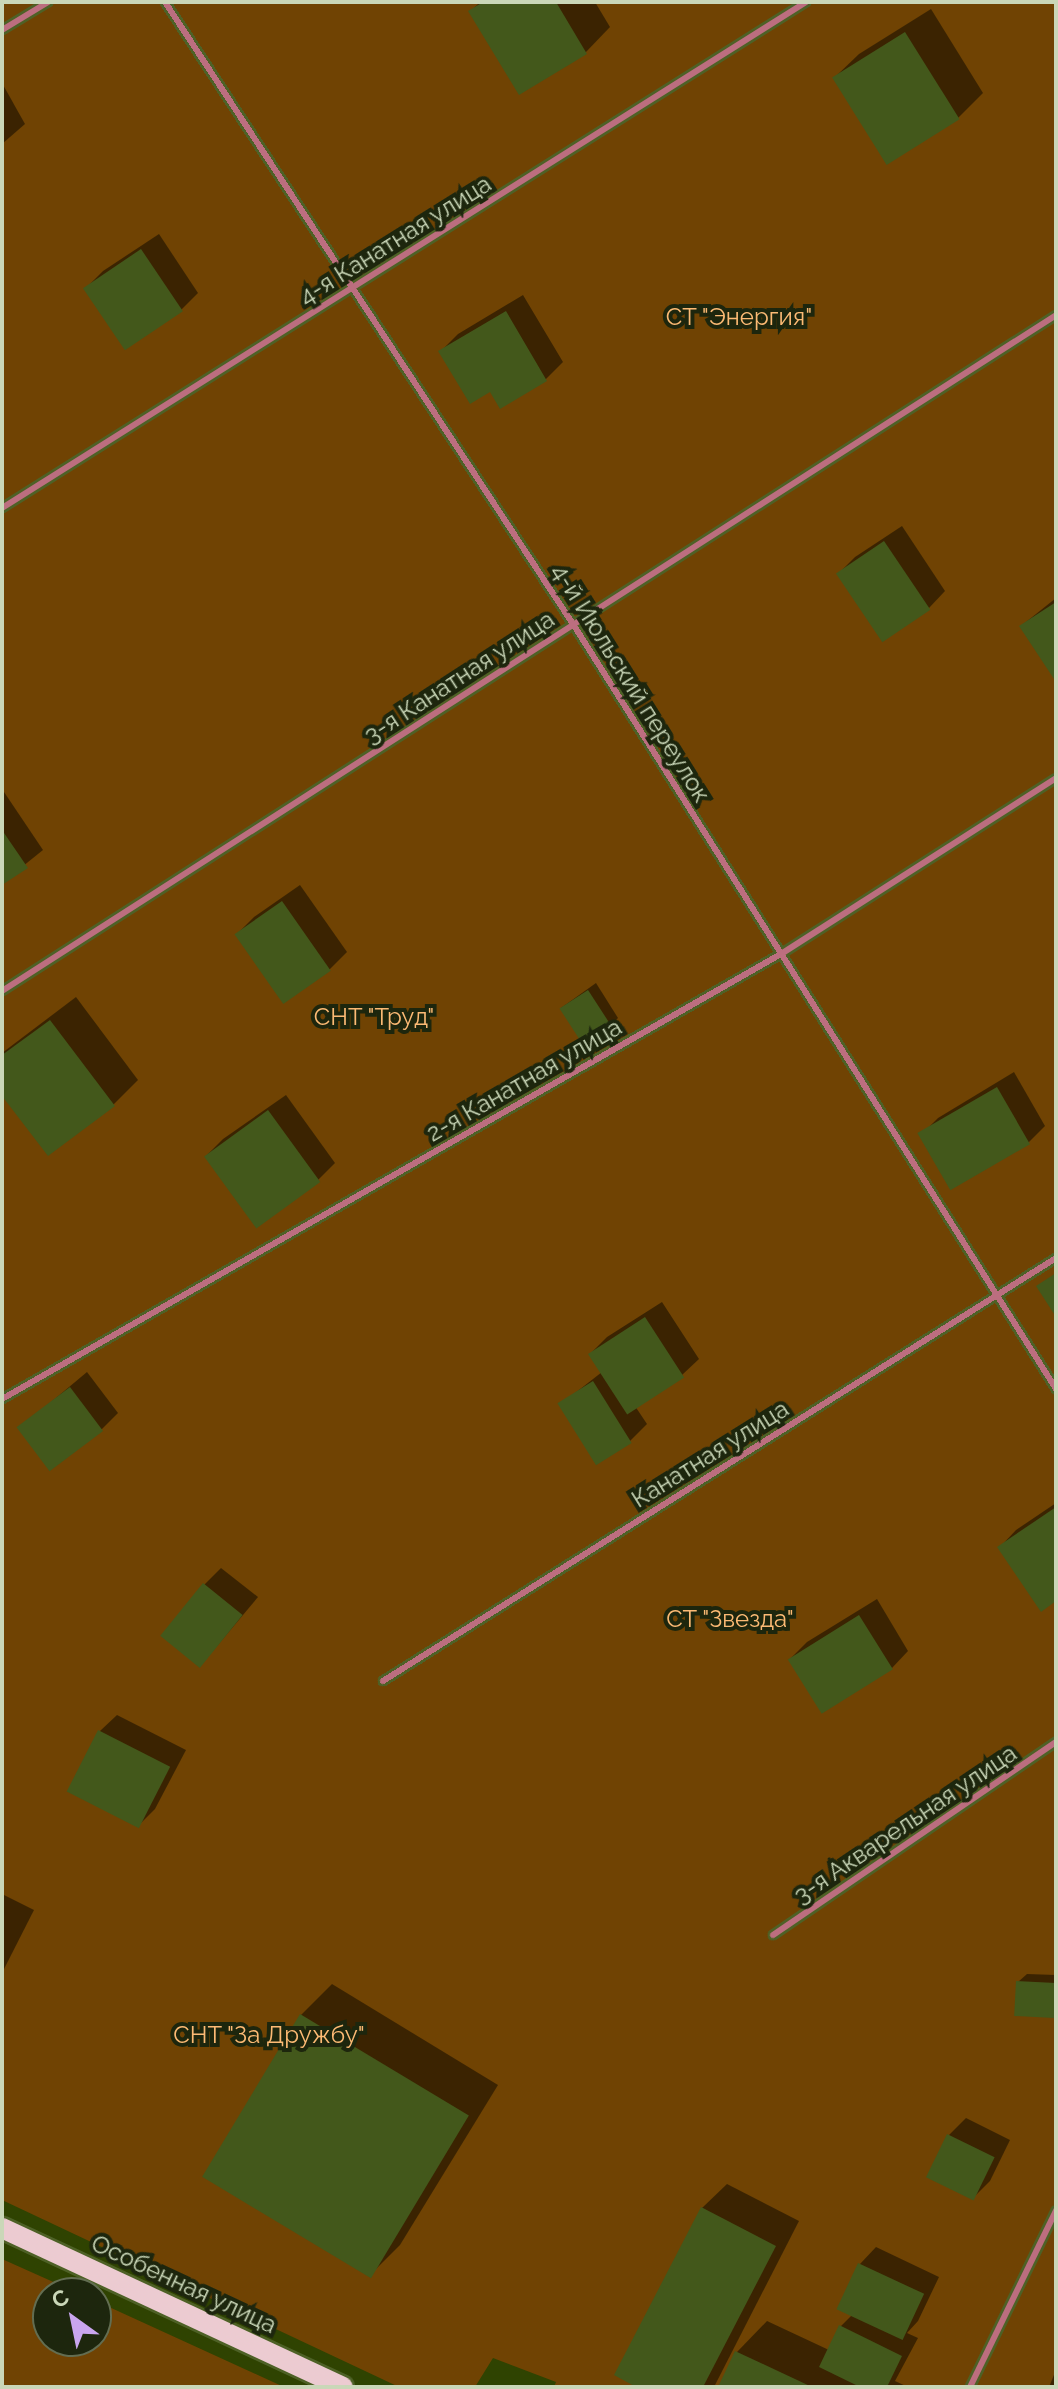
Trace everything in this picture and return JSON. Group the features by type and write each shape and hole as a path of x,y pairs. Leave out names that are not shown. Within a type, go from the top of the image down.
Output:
{"main road":[{"name":"Особенная улица","path":"2,2228 343,2387"}],"lane":[{"path":"2,30 48,2"},
{"name":"4-й Июльский переулок","path":"165,2 573,624 1056,1389"},
{"name":"4-я Канатная улица","path":"2,508 806,2"},
{"name":"3-я Канатная улица","path":"2,991 1056,315"},
{"name":"2-я Канатная улица","path":"2,1399 781,954 1056,778"},
{"name":"Канатная улица","path":"383,1681 1056,1258"},
{"name":"3-я Акварельная улица","path":"773,1935 1056,1742"},
{"path":"970,2387 1056,2211"}],"green space":[{"path":"2,2 1056,2 1056,2387 554,2387 556,2382 493,2358 475,2387 399,2387 2,2200"},
{"path":"2,2259 42,2277 32,2277 32,2357 112,2357 112,2308 284,2387 2,2387"}],"building":[{"path":"483,2 556,2 587,54 519,95 468,11"},
{"path":"905,32 960,119 887,165 832,78"},
{"path":"141,249 183,311 125,350 83,288"},
{"path":"506,311 547,381 500,409 490,392 470,404 438,351"},
{"path":"884,541 930,610 882,642 836,573"},
{"path":"1056,602 1056,682 1019,626"},
{"path":"2,830 28,868 2,885"},
{"path":"282,901 331,971 283,1004 234,934"},
{"path":"588,990 612,1027 583,1045 559,1009"},
{"path":"50,1020 115,1106 48,1156 2,1096 2,1055"},
{"path":"997,1087 1030,1144 950,1190 917,1133"},
{"path":"268,1110 320,1182 256,1228 204,1156"},
{"path":"1056,1273 1056,1317 1036,1286"},
{"path":"645,1317 684,1377 627,1414 588,1354"},
{"path":"593,1381 632,1443 596,1465 557,1403"},
{"path":"70,1387 103,1431 50,1471 16,1427"},
{"path":"1056,1507 1056,1601 1041,1612 997,1547"},
{"path":"203,1583 243,1615 200,1668 160,1636"},
{"path":"859,1615 893,1669 822,1714 788,1660"},
{"path":"98,1730 170,1767 139,1828 67,1791"},
{"path":"1016,1981 1056,1983 1054,2018 1014,2016"},
{"path":"300,2014 469,2115 371,2278 202,2177"},
{"path":"947,2134 995,2157 974,2200 926,2177"},
{"path":"701,2207 776,2246 703,2387 636,2387 614,2375"},
{"path":"858,2263 924,2294 903,2340 836,2309"},
{"path":"839,2325 902,2356 887,2387 860,2387 819,2367"},
{"path":"735,2351 812,2387 718,2387"}],"park label":[{"name":"СТ \"Энергия\"","path":"739,317"},
{"name":"СНТ \"Труд\"","path":"374,1017"},
{"name":"СТ \"Звезда\"","path":"730,1619"},
{"name":"СНТ \"За Дружбу\"","path":"269,2035"}]}
